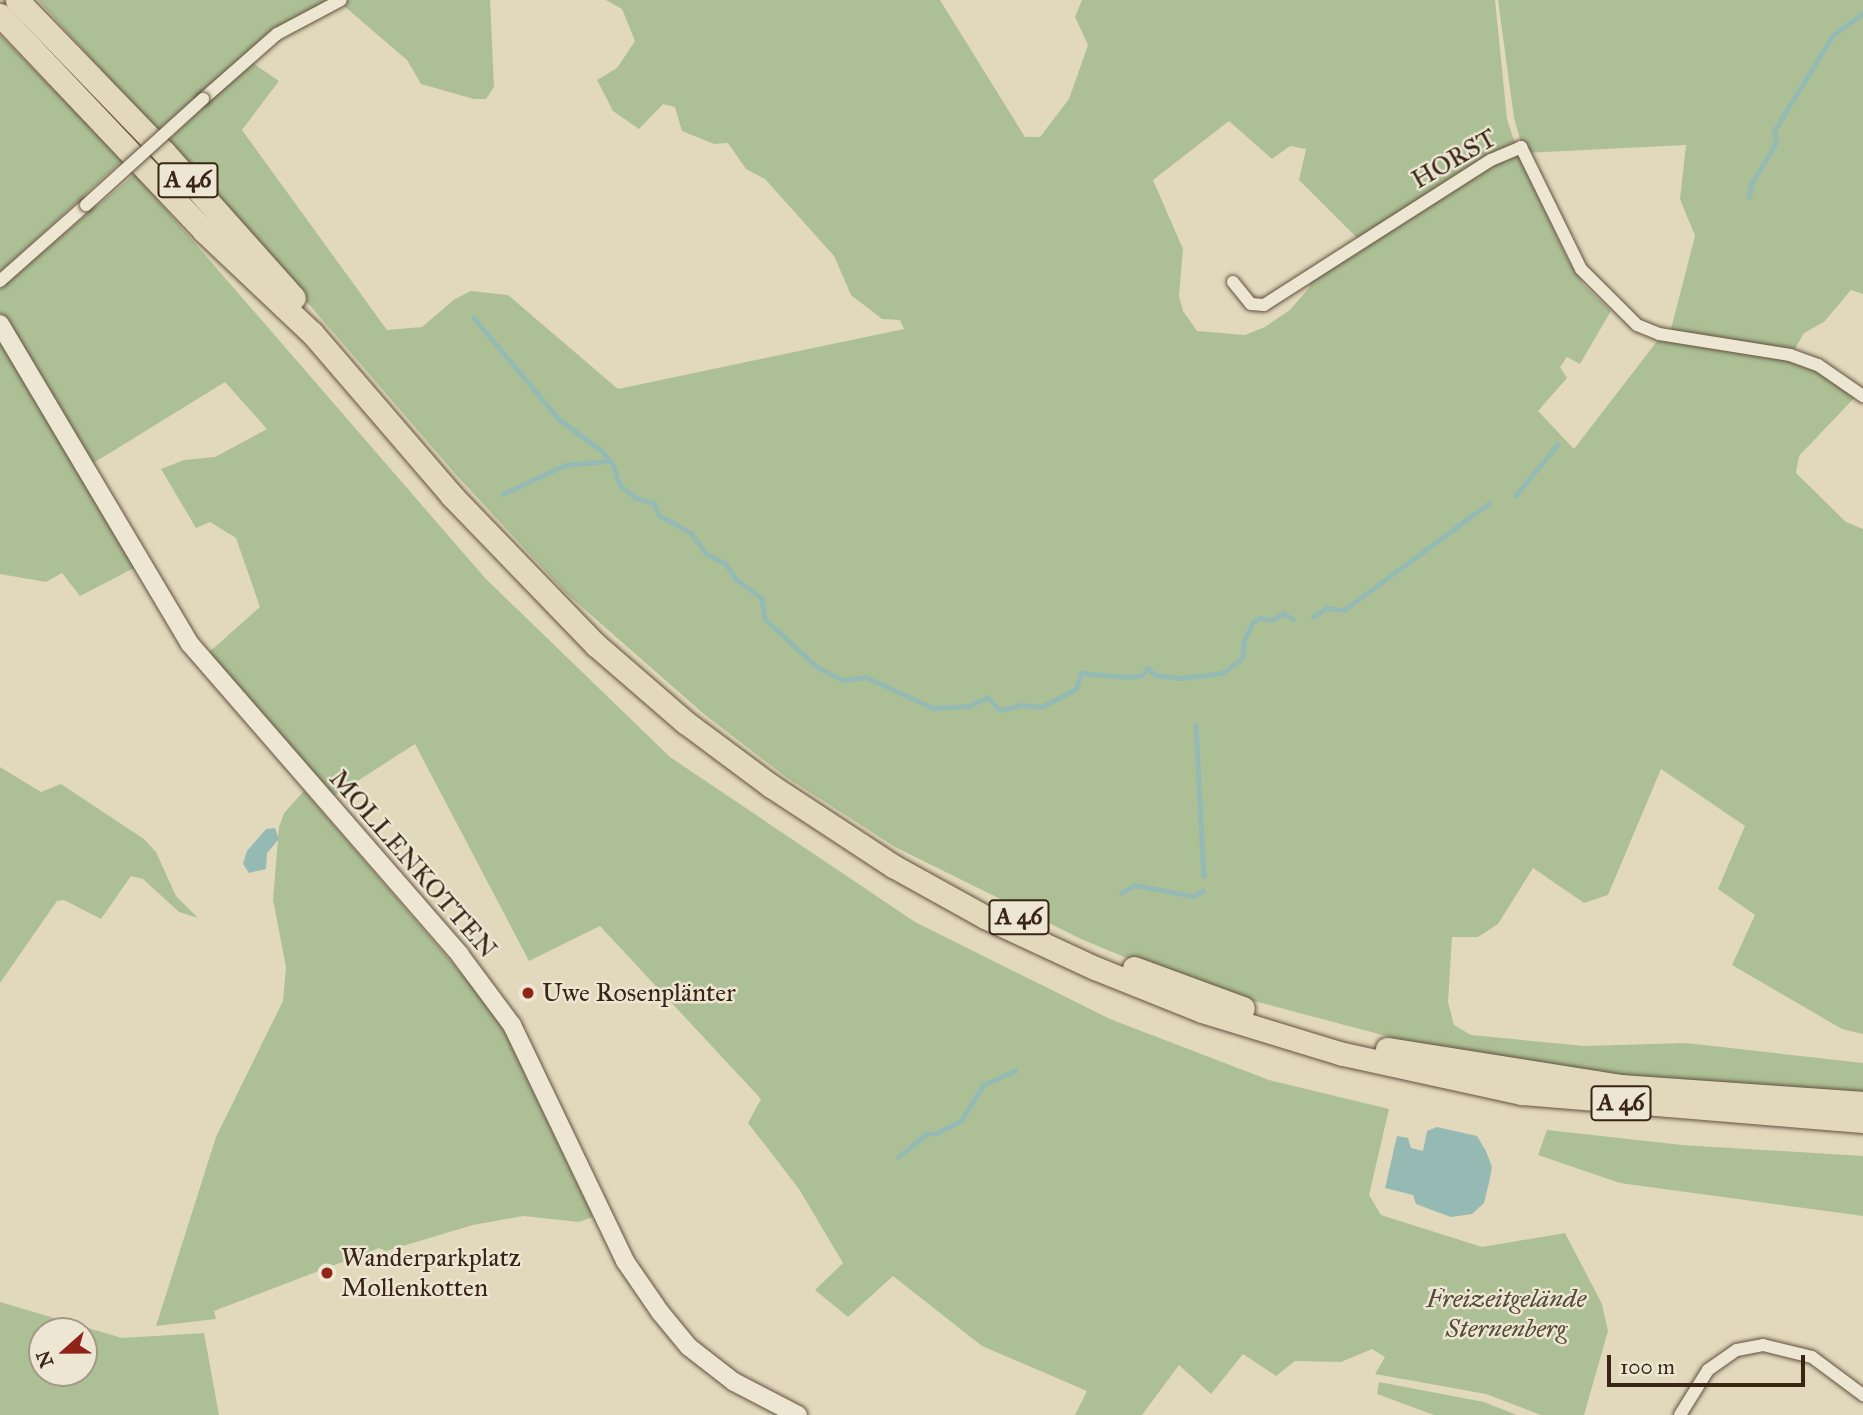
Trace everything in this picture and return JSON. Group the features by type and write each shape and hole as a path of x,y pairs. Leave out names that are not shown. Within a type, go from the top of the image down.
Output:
{"highway":[{"name":"A 46","path":"17,0 164,152 425,448 568,600 635,663 726,738 881,843 996,906 1075,943 1225,1002 1327,1034 1404,1053 1562,1079 1863,1103"},
{"name":"A 46","path":"0,15 94,110 204,231 312,333 452,496 577,626 729,755 894,866 985,917 1119,979 1240,1024 1342,1054 1522,1093 1863,1121"}],"main road":[{"name":"MOLLENKOTTEN","path":"0,324 190,644 460,955 512,1025 625,1261 660,1312 689,1347 734,1382 798,1415"}],"street":[{"path":"0,281 277,34 341,0"},
{"name":"HORST","path":"1233,282 1251,304 1264,305 1491,160 1521,147 1581,269 1601,293 1637,326 1790,355 1818,365 1863,396"},
{"path":"1680,1415 1708,1370 1737,1350 1763,1345 1812,1357 1863,1395"}],"green space":[{"path":"38,0 329,0 268,34 157,131"},
{"path":"337,0 490,0 494,87 486,99 474,99 421,84 407,60"},
{"path":"606,0 940,0 1025,137 1040,137 1069,99 1088,45 1075,17 1082,0 1495,0 1507,119 1516,146 1360,241 1299,180 1306,149 1290,146 1272,159 1229,121 1153,180 1183,249 1179,296 1183,311 1197,331 1245,335 1265,327 1290,310 1309,288 1313,275 1516,150 1568,260 1584,285 1611,311 1580,364 1567,357 1560,367 1567,378 1538,411 1574,449 1661,336 1795,359 1857,395 1799,456 1796,473 1846,522 1863,529 1863,1034 1842,1029 1732,965 1755,915 1718,889 1745,826 1661,769 1608,895 1584,903 1533,868 1498,924 1478,937 1452,937 1448,1002 1454,1025 1471,1035 1584,1046 1686,1043 1863,1063 1863,1098 1569,1075 1470,1058 1189,984 1081,939 895,847 786,777 705,715 566,593 458,477 168,141 251,62 279,81 242,130 387,330 422,327 455,299 471,291 508,295 618,389 904,329 900,320 882,319 851,295 834,256 765,179 746,169 728,143 714,144 682,131 675,107 663,104 639,129 613,111 597,80 617,68 635,41 622,9"},
{"path":"1498,0 1863,0 1863,294 1851,290 1824,322 1804,333 1792,354 1670,333 1695,236 1680,199 1686,145 1524,153 1514,118"},
{"path":"0,35 123,160 0,272"},
{"name":"Freizeitgelände Sternenberg","path":"135,174 485,578 670,757 915,922 1110,1019 1269,1080 1389,1109 1369,1195 1381,1215 1482,1247 1565,1233 1602,1304 1608,1331 1584,1415 1541,1415 1486,1394 1375,1374 1385,1357 1372,1349 1341,1362 1295,1361 1276,1376 1243,1354 1211,1394 1179,1365 1142,1415 1075,1415 1087,1391 982,1346 893,1276 848,1317 815,1290 843,1263 799,1189 748,1123 761,1099 600,926 529,961 415,744 328,800 207,654 260,607 236,538 210,522 196,528 161,469 184,460 215,457 267,429 225,382 92,464 0,313 0,288"},
{"path":"0,340 134,568 80,596 62,573 46,582 0,574"},
{"path":"0,767 41,792 61,784 144,839 156,852 176,896 198,918 179,912 143,879 131,876 101,919 64,900 57,901 0,983"},
{"path":"304,791 496,1014 593,1217 579,1222 523,1216 473,1225 386,1251 379,1248 214,1311 216,1319 156,1326 216,1137 283,1001 286,967 273,900 279,827 284,813"},
{"path":"1547,1130 1682,1145 1863,1156 1863,1216 1620,1183 1538,1155"},
{"path":"0,1302 51,1317 28,1317 28,1387 98,1387 98,1331 122,1338 204,1333 219,1415 0,1415"},
{"path":"1379,1382 1484,1402 1517,1415 1434,1415 1377,1394"}],"water":[{"path":"275,828 279,839 267,853 266,869 249,873 243,864 247,851 266,829"},
{"path":"1437,1127 1477,1136 1486,1151 1492,1167 1489,1183 1484,1203 1472,1214 1451,1217 1416,1204 1413,1195 1385,1188 1397,1136 1408,1138 1411,1148 1423,1151 1427,1131"}],"waterway":[{"path":"1749,197 1751,185 1776,142 1774,131 1833,35 1863,13"},
{"path":"474,318 560,420 601,450 613,464 620,485 636,498 654,503 659,515 691,533 707,554 725,563 737,580 762,598 765,619 817,667 843,680 866,677 933,708 969,706 988,697 1000,710 1022,705 1041,707 1076,689 1081,673 1141,676 1148,668 1155,675 1181,678 1223,673 1242,658 1244,641 1253,622 1260,618 1272,620 1283,613 1293,619"},
{"path":"1515,496 1557,445"},
{"path":"503,494 565,465 609,461"},
{"path":"1313,617 1327,608 1344,610 1489,503"},
{"path":"1196,725 1204,876"},
{"path":"1121,893 1135,885 1193,896 1203,891"},
{"path":"898,1157 926,1134 935,1134 961,1121 983,1085 1015,1071"}],"place":[{"name":"Uwe Rosenplänter","path":"528,993"},
{"name":"Wanderparkplatz Mollenkotten","path":"327,1273"}]}
